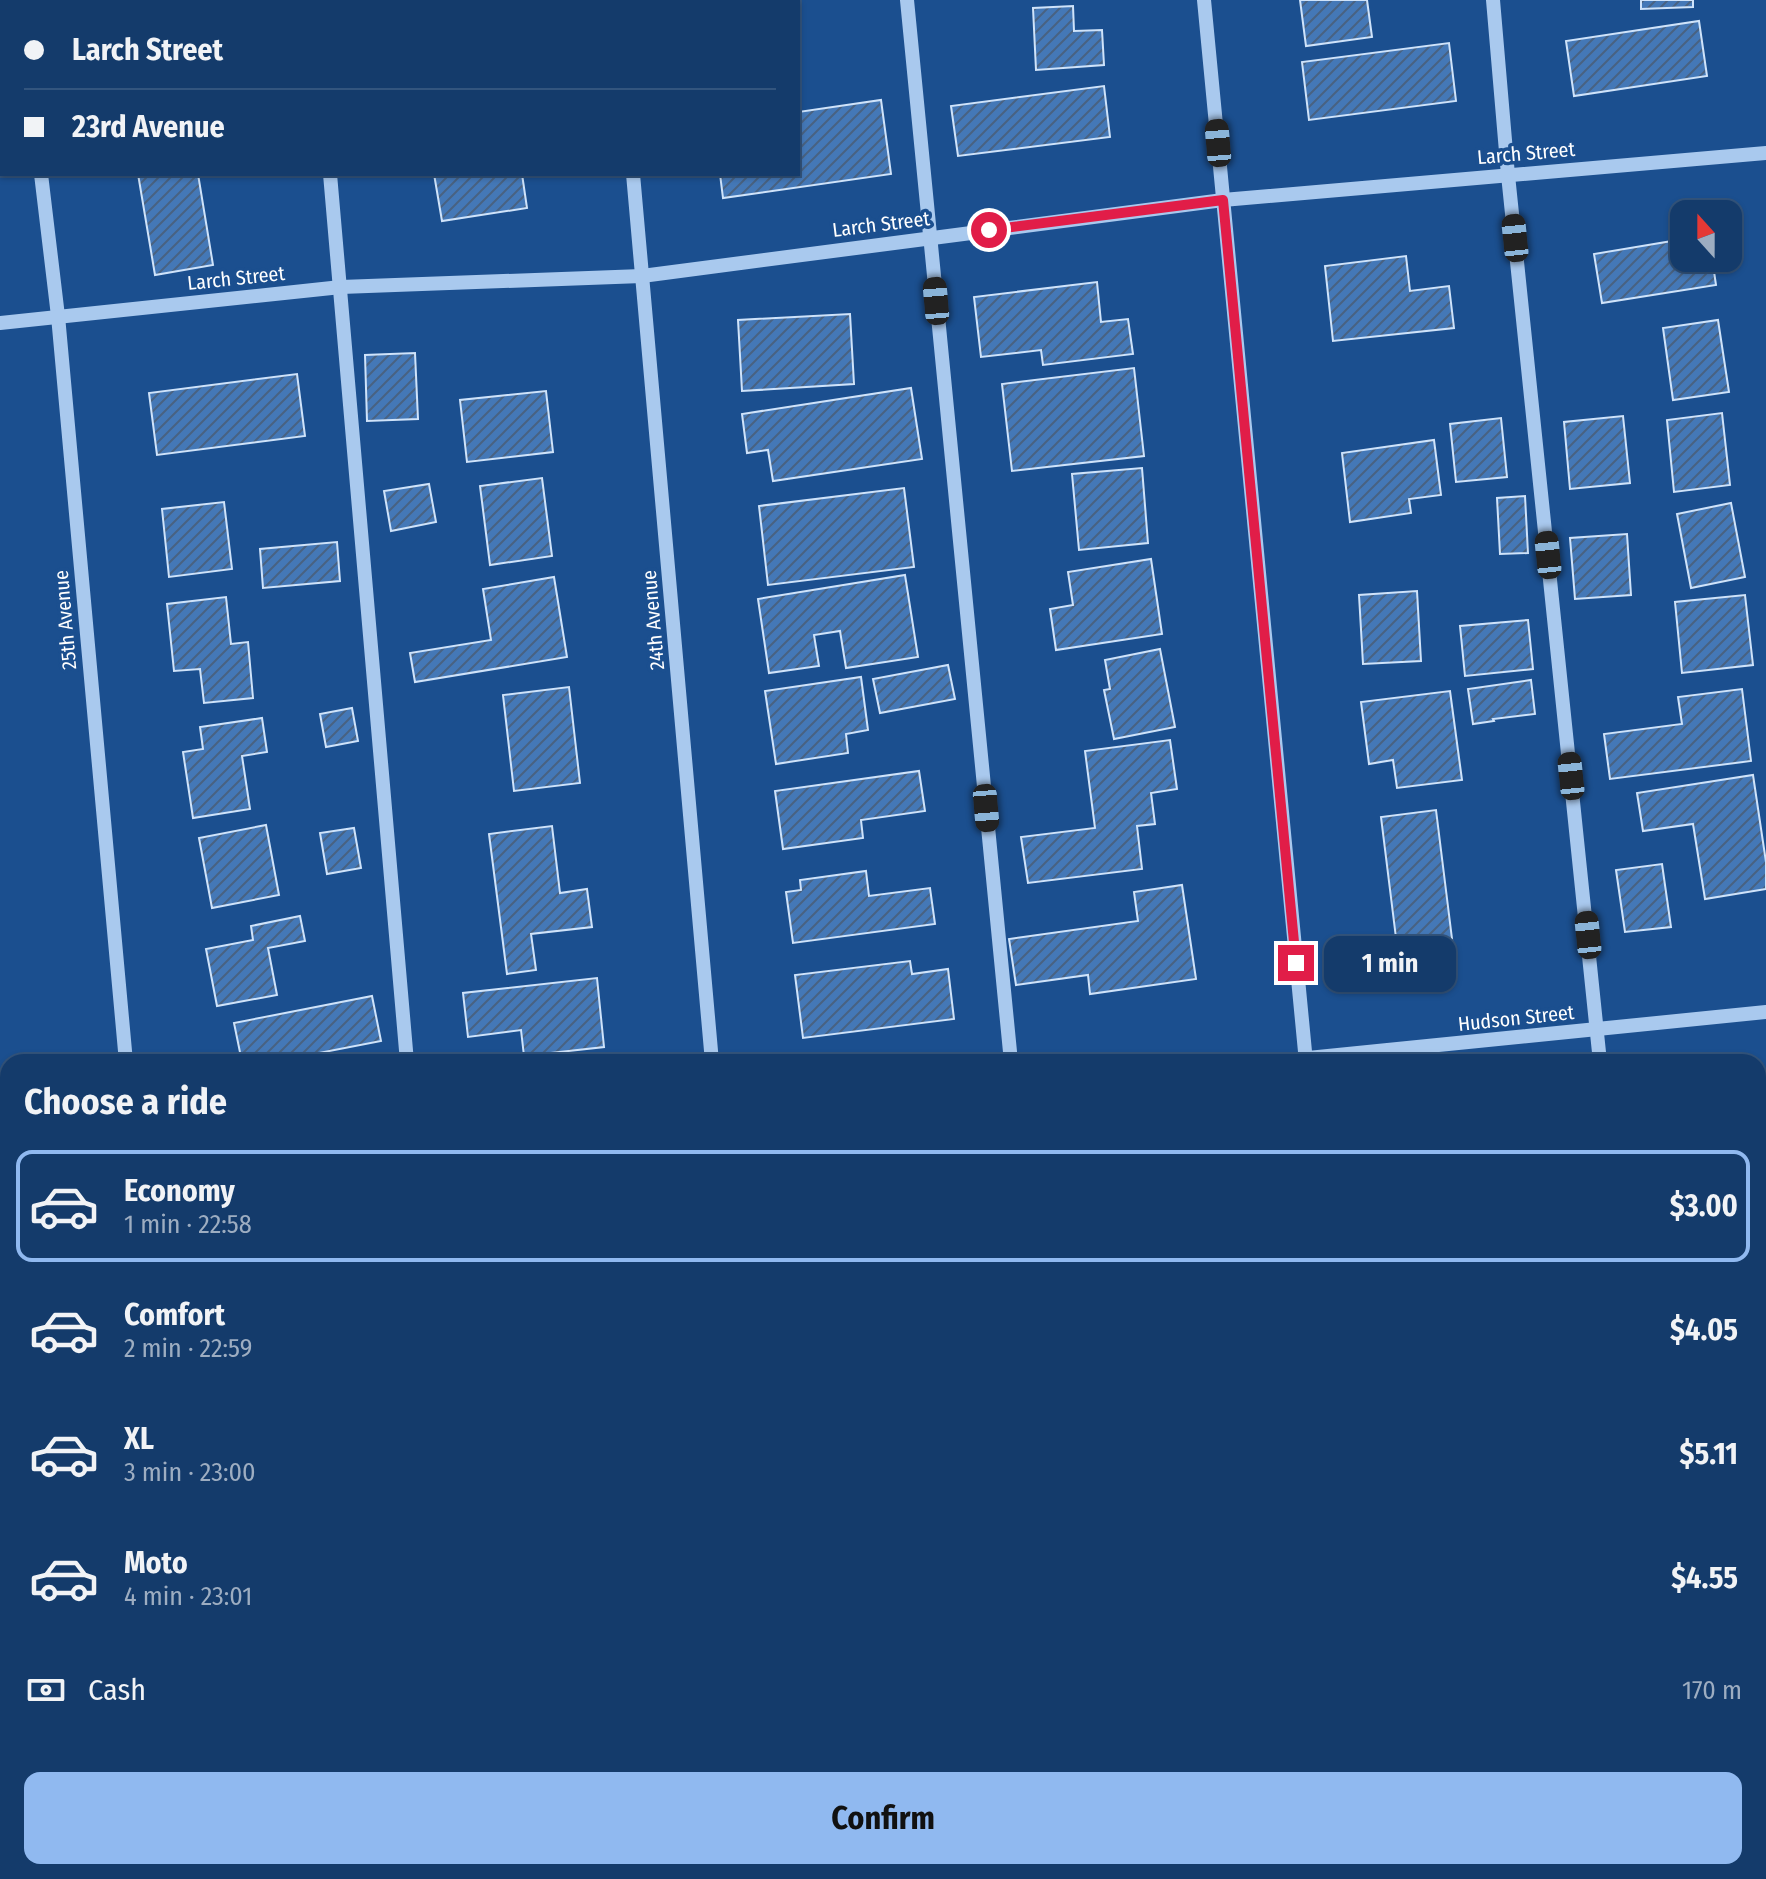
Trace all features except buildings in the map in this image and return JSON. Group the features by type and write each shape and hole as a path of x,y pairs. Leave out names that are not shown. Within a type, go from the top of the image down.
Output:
{"street":[{"path":"907,0 1010,1054"},
{"path":"1204,0 1305,1054"},
{"path":"1493,0 1508,175 1599,1054"},
{"name":"Larch Street","path":"0,323 341,287 642,276 1223,200 1766,153"},
{"name":"25th Avenue","path":"41,176 58,316 125,1054"},
{"path":"330,176 406,1054"},
{"name":"24th Avenue","path":"633,176 711,1054"},
{"name":"Hudson Street","path":"1364,1054 1766,1012"}],"route":[{"path":"989,230 1223,200 1296,963"}]}
